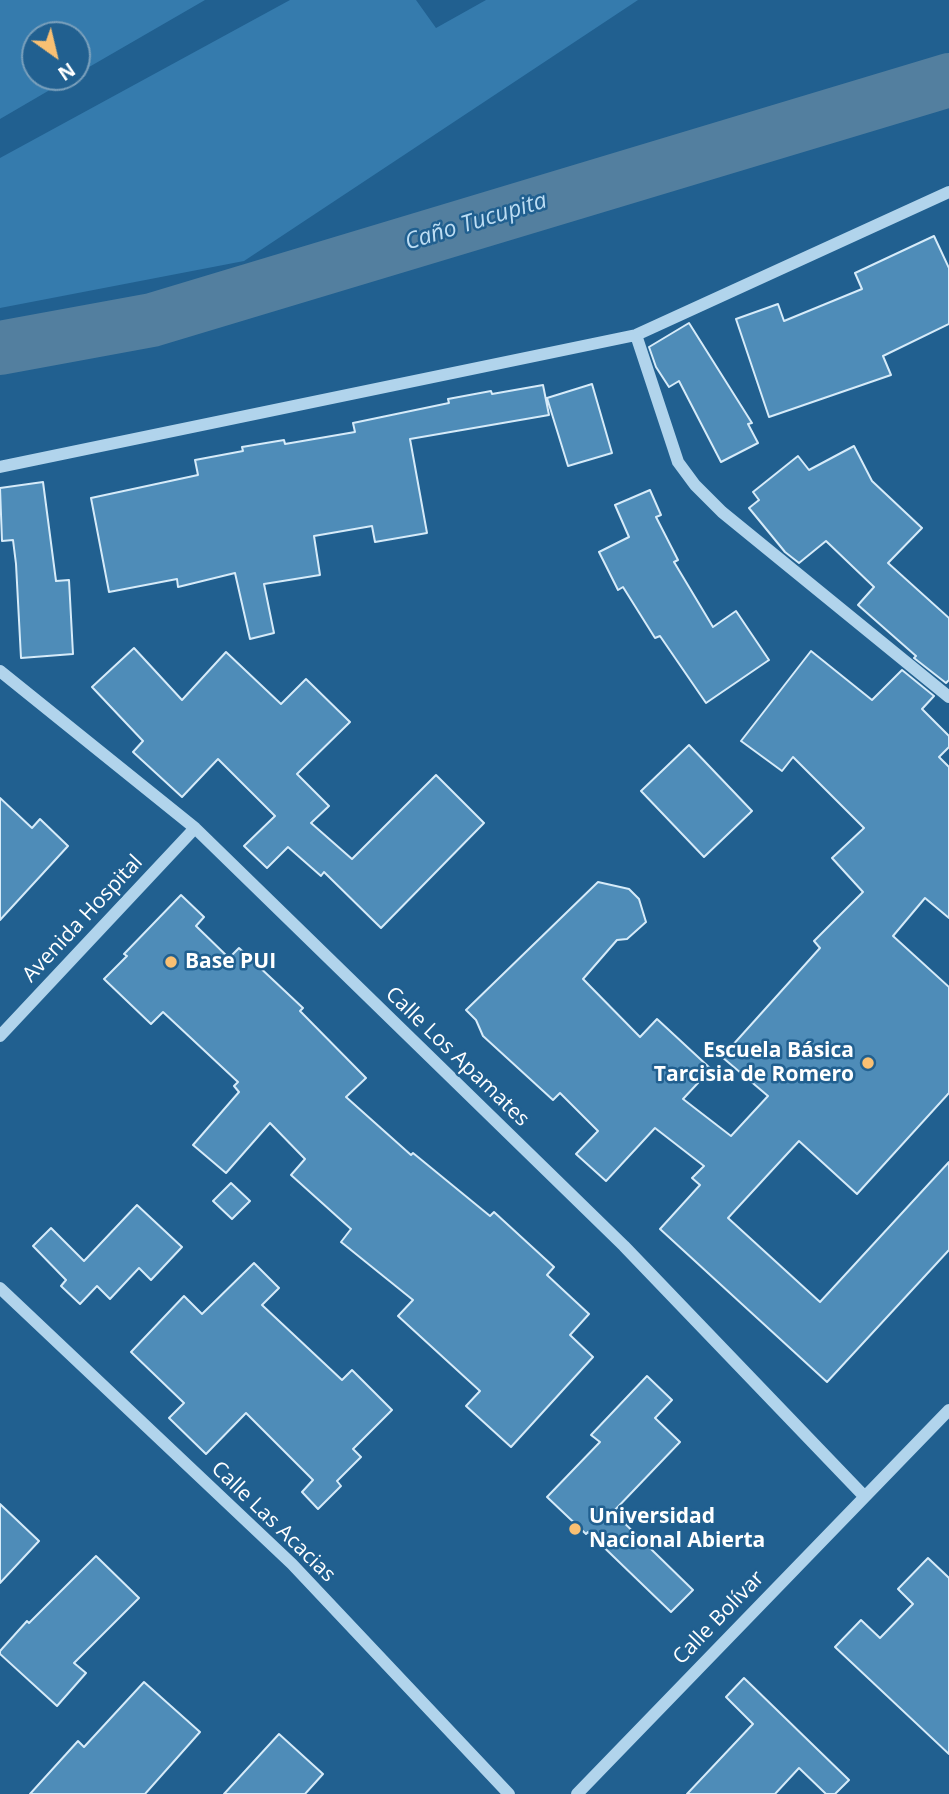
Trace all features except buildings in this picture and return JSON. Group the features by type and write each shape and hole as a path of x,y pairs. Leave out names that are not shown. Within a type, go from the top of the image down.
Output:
{"street":[{"path":"0,467 636,335 949,192"},
{"path":"636,335 678,462 695,485 722,512 949,696"},
{"name":"Calle Los Apamates","path":"0,671 195,828 624,1247 864,1496"},
{"name":"Avenida Hospital","path":"0,1035 195,828"},
{"name":"Calle Las Acacias","path":"0,1288 292,1564 509,1794"},
{"name":"Calle Bolívar","path":"577,1794 949,1410"}],"shaded area":[{"path":"0,0 205,0 91,66 91,21 21,21 21,91 48,91 0,119"},
{"path":"290,0 416,0 436,28 486,0 638,0 244,261 0,308 0,158"}],"waterway":[{"name":"Caño Tucupita","path":"0,348 152,320 949,80"}],"place":[{"name":"Base PUI","path":"171,962"},
{"name":"Escuela Básica Tarcisia de Romero","path":"868,1063"},
{"name":"Universidad Nacional Abierta","path":"575,1529"}]}
